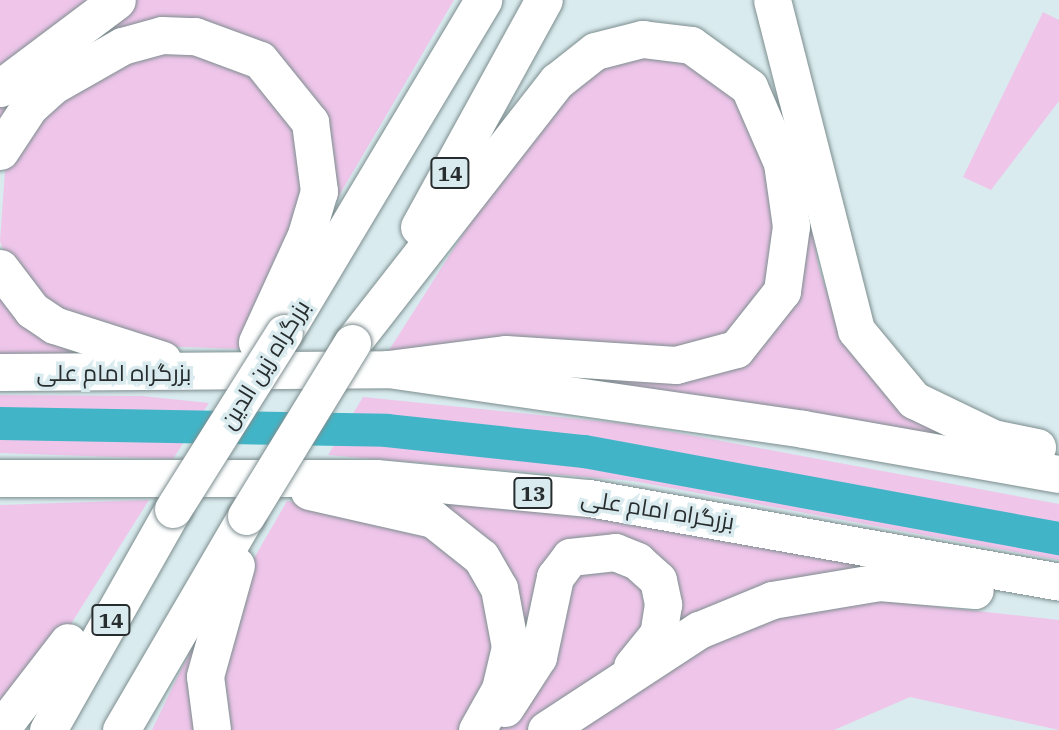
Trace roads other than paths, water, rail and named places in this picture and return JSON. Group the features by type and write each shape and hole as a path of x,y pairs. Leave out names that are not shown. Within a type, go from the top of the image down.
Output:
{"highway":[{"path":"0,88 117,0"},
{"name":"بزرگراه زین الدین","path":"48,730 173,509 229,421 271,337 483,0"},
{"name":"14","path":"121,730 246,516 352,343 544,0"},
{"path":"772,0 841,286 870,354 933,412 993,438 1059,452"},
{"path":"0,151 29,107 52,86 122,47 186,35 235,46 260,60 301,105 319,166 306,235 271,337"},
{"path":"352,343 557,80 595,51 642,39 691,45 749,87 782,163 792,226 782,291 736,349 676,365 505,354 388,369"},
{"path":"0,268 32,310 72,334 208,372"},
{"name":"بزرگراه امام علی","path":"0,372 388,369 790,426 1059,474"},
{"path":"258,477 418,514 471,544 499,588 510,648 500,689 479,730"},
{"name":"بزرگراه امام علی","path":"0,478 47,483 258,477 376,478 654,506 1059,582"},
{"path":"0,493 47,483"},
{"path":"212,730 205,676 246,516"},
{"path":"479,730 519,692 538,657 555,577 570,557 615,552 638,561 658,580 663,604 658,634 625,675"},
{"path":"546,730 625,675 738,612 846,584 913,582 1059,604"},
{"path":"0,730 43,681 82,621 127,594"}],"waterway":[{"path":"0,423 386,430 584,451 1059,538"}]}
